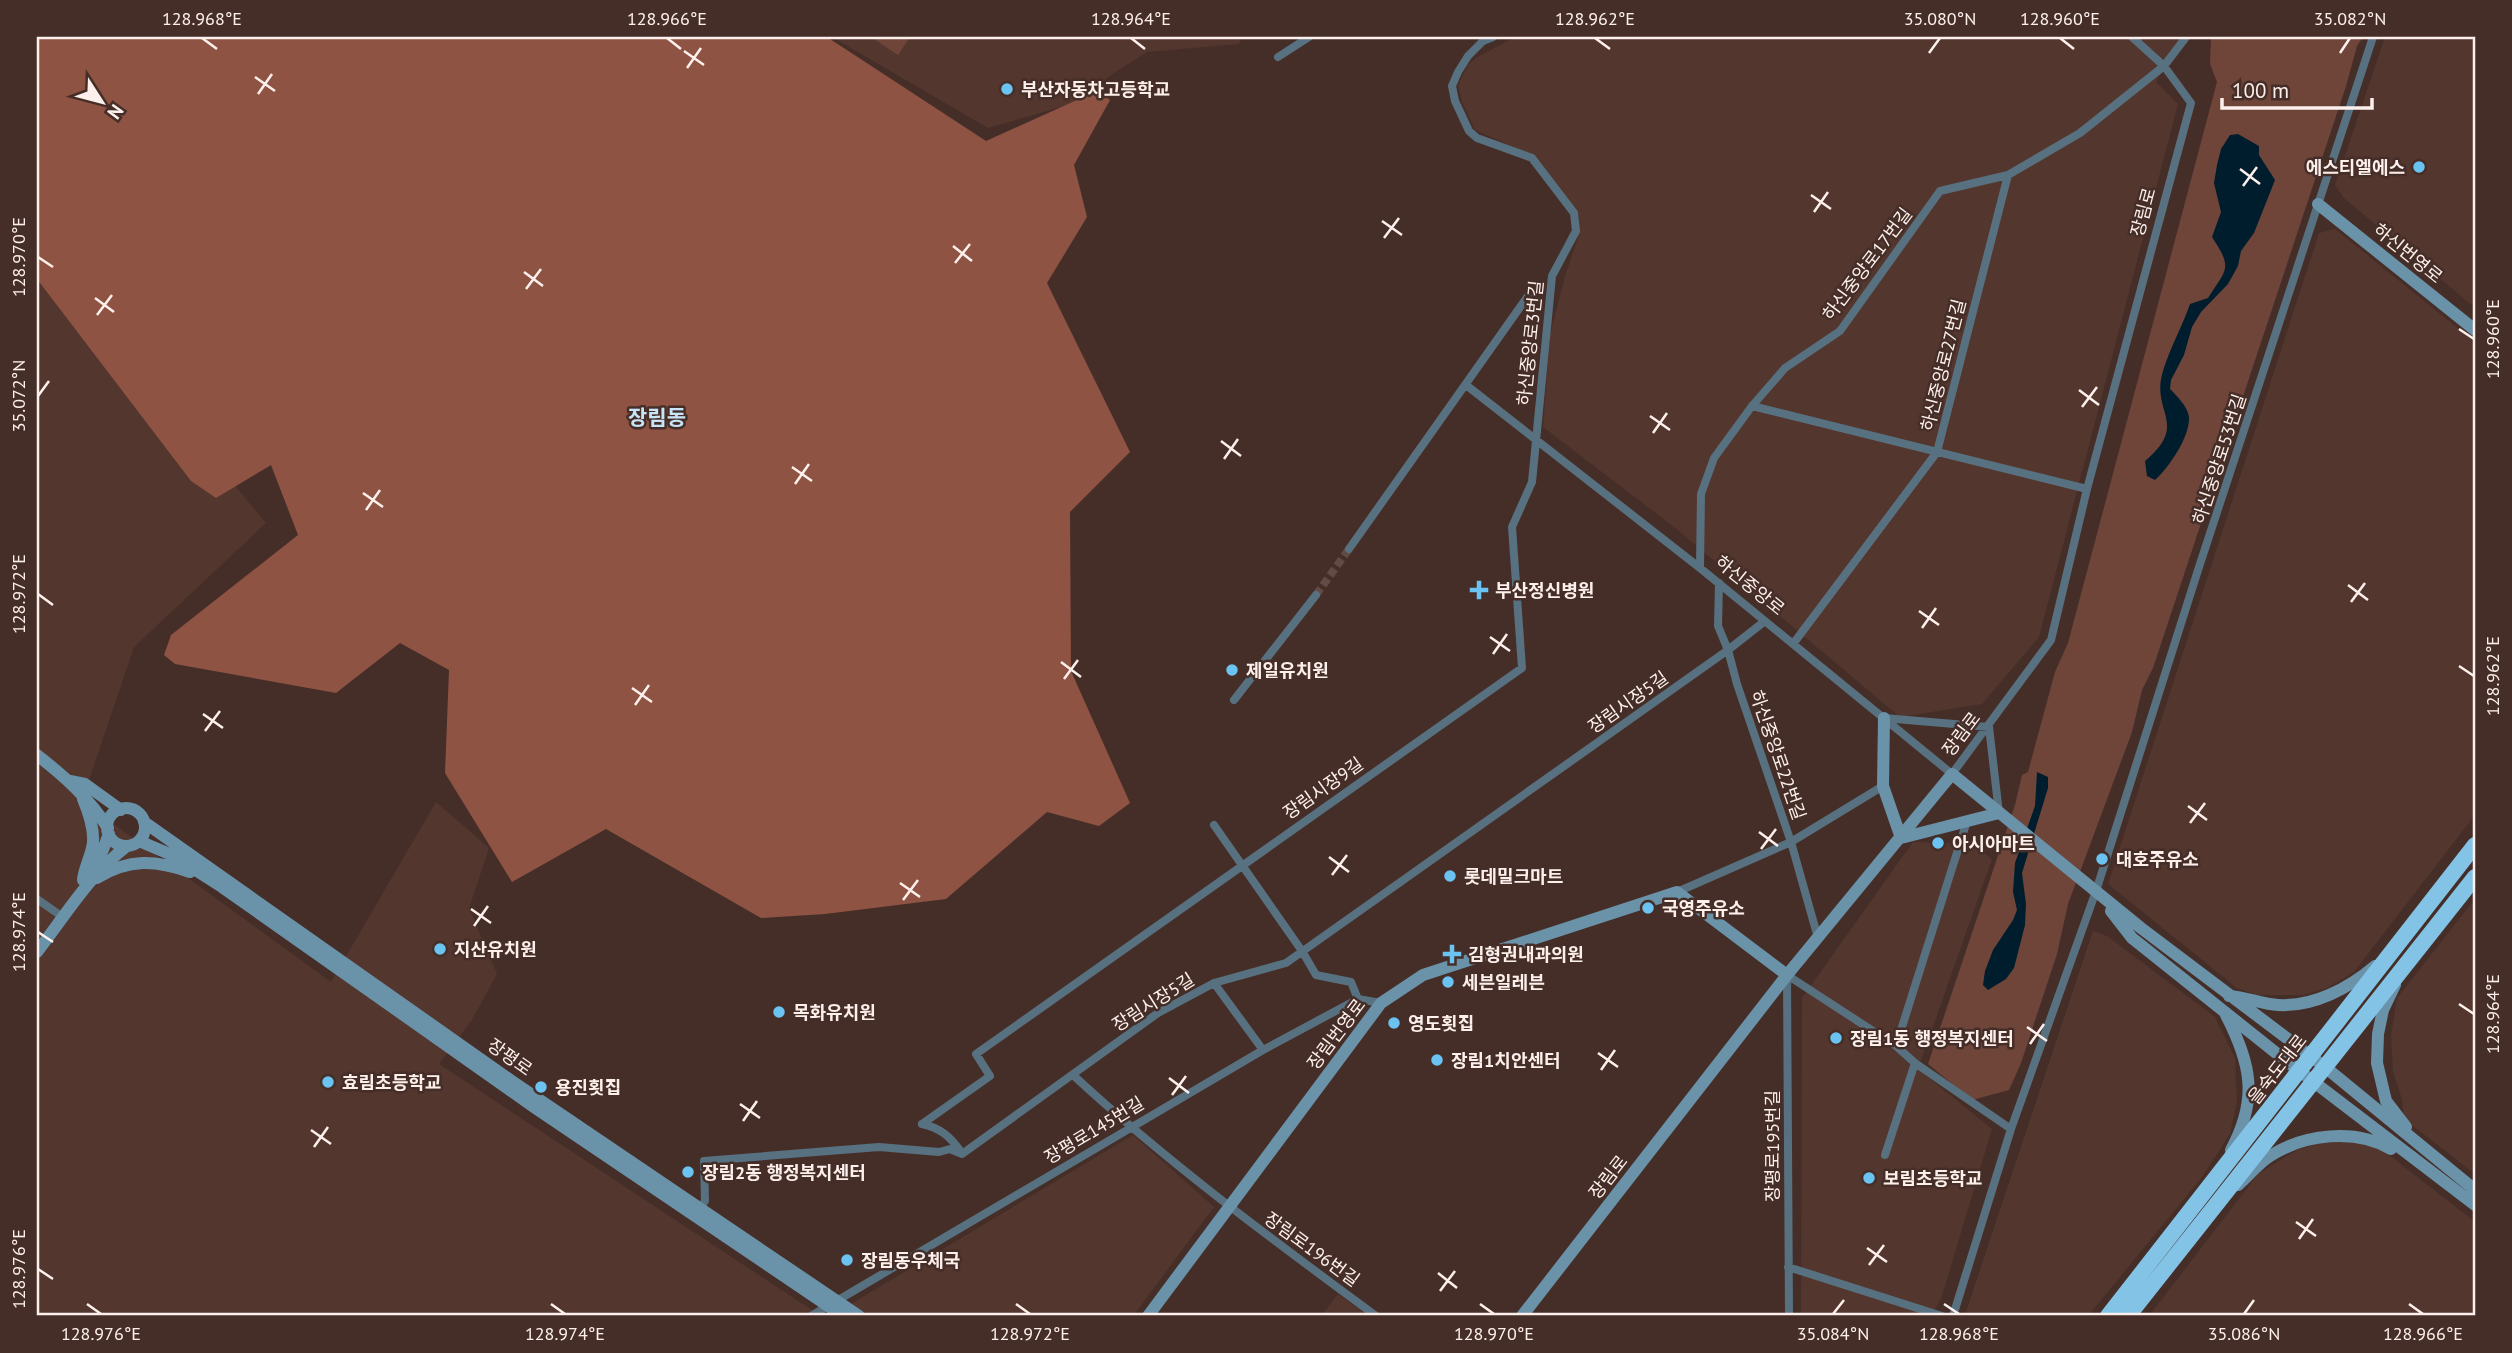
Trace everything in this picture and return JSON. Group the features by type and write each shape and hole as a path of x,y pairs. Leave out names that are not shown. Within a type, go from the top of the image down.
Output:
{"highway":[{"name":"을숙도대로","path":"2128,1316 2314,1082 2318,1062 2389,955 2475,845"},
{"name":"을숙도대로","path":"2108,1316 2300,1071 2318,1062 2401,971 2475,877"}],"street":[{"path":"1278,57 1309,37"},
{"name":"하신중앙로3번길","path":"1493,37 1483,41 1458,72 1452,86 1455,101 1469,131 1477,138 1532,158 1574,213 1576,232 1552,276 1537,440"},
{"path":"2132,37 2164,66"},
{"name":"하신중앙로17번길","path":"1700,568 1701,494 1714,458 1752,406 1785,368 1840,331 1940,191 2008,175 2080,133 2164,66 2186,37"},
{"name":"하신중앙로53번길","path":"1953,1316 2011,1129 2373,37"},
{"name":"장림로","path":"1522,1316 1787,975 1989,727 2051,640 2087,489 2191,103 2164,66"},
{"name":"하신중앙로27번길","path":"1793,644 1937,452 2008,175"},
{"name":"하신번영로","path":"2318,204 2475,330"},
{"path":"1349,549 1535,286"},
{"name":"하신중앙로","path":"1466,385 1719,583 2093,888"},
{"path":"1752,406 2087,489"},
{"name":"장림시장9길","path":"962,1154 951,1139 937,1128 922,1124 990,1076 976,1054 1241,864 1522,668 1512,527 1532,482 1537,440"},
{"name":"하신중앙로22번길","path":"1719,583 1717,626 1728,650 1791,842 1818,938"},
{"path":"1234,700 1316,596"},
{"name":"장림시장5길","path":"962,1154 1158,1013 1214,983 1286,963 1728,650 1765,621"},
{"path":"1884,718 1989,727 2003,816 1967,821 1900,838 1884,786 1884,718"},
{"path":"37,755 70,781 95,809 115,842 133,844"},
{"path":"37,939 85,882 109,859 133,844 144,833 144,822 135,811 121,810 85,784 70,781"},
{"path":"1884,786 1791,842 1677,892 1787,975 1896,1046 2011,1129"},
{"path":"81,796 89,817 93,843 84,869 85,882"},
{"path":"37,952 102,852 109,819 121,810"},
{"path":"1896,1046 1967,821"},
{"name":"장평로","path":"144,822 327,957"},
{"path":"1214,825 1316,975 1351,982 1358,999 1381,1003"},
{"name":"장평로","path":"133,844 172,855 327,957 751,1249 833,1304 859,1316"},
{"path":"85,882 108,872 147,862 168,864 201,874"},
{"path":"2093,888 2229,996 2318,1062 2475,1190"},
{"path":"2093,888 2132,938 2475,1205"},
{"name":"장림번영로","path":"1148,1316 1381,1003 1423,975 1677,892"},
{"path":"37,900 57,913"},
{"path":"2229,996 2279,1005 2304,1002 2356,982 2389,955"},
{"path":"2401,971 2383,1010 2376,1063 2386,1101 2416,1141"},
{"name":"장평로195번길","path":"1787,975 1788,1316"},
{"path":"1214,983 1263,1050"},
{"name":"장평로145번길","path":"811,1316 1129,1127 1358,999"},
{"path":"2218,1175 2243,1127 2248,1099 2244,1055 2224,1012"},
{"path":"1885,1155 1916,1063"},
{"name":"장림로196번길","path":"1073,1075 1129,1127 1229,1208 1376,1316"},
{"path":"2221,1199 2269,1156 2295,1143 2324,1137 2364,1137 2396,1152 2406,1152"},
{"path":"697,1212 705,1201 704,1161 879,1147 939,1152 950,1149 962,1154"},
{"path":"1788,1267 1942,1316"},
{"name":"장평로","path":"833,1304 843,1316"}],"shaded area":[{"path":"37,37 827,37 986,141 1099,90 1110,100 1074,165 1087,217 1047,283 1130,452 1070,512 1071,671 1130,803 1099,826 1047,812 946,899 825,914 761,918 606,829 512,882 445,773 449,670 400,643 336,693 175,664 164,655 171,635 298,535 271,465 216,498 191,481 37,279"},
{"name":"부산자동차고등학교","path":"832,37 1241,37 1239,44 1147,52 1075,103 988,128"},
{"path":"871,37 910,37 898,55"},
{"path":"1515,37 2181,37 2156,82 2178,104 2039,637 1982,704 1900,717 1674,527 1543,427 1550,335 1579,235 1579,216 1534,156 1475,130 1462,102 1458,85 1468,65 1476,58"},
{"path":"2211,37 2363,37 2357,46 2153,668 2142,690 2132,732 2068,904 2057,954 2021,1063 2009,1090 1972,1100 1928,1064 2015,805 2022,775 2028,772 2055,672 2068,643 2217,82 2210,64"},
{"path":"2385,37 2475,37 2475,308 2344,198 2335,185"},
{"path":"2335,229 2475,342 2475,815 2354,972 2327,988 2303,995 2258,995 2237,988 2108,884 2319,233"},
{"path":"37,246 266,523 134,647 82,801 331,982 436,802 489,848 469,908 497,974 472,1020 439,1064 821,1316 37,1316"},
{"path":"1965,839 1992,859 1918,1069 1992,1129 1941,1299 1931,1316 1801,1316 1802,998 1913,842 1952,843"},
{"path":"2475,899 2475,1174 2404,1119 2402,1099 2393,1072 2391,1036 2397,998"},
{"path":"2093,931 2107,936 2215,1017 2235,1058 2237,1101 2230,1134 2202,1177 2088,1316 1965,1315"},
{"path":"1133,1135 1214,1207 1133,1316 870,1316 851,1304"},
{"path":"2330,1140 2357,1141 2380,1148 2475,1222 2475,1316 2149,1316 2258,1174 2297,1150"},
{"path":"1338,1294 1368,1316 1321,1316"}],"water":[{"path":"2238,134 2259,146 2259,155 2275,180 2254,233 2241,251 2238,266 2228,284 2201,312 2192,327 2170,389 2187,409 2188,425 2178,451 2155,480 2147,476 2145,461 2158,448 2165,437 2167,427 2160,385 2163,371 2190,304 2208,298 2225,268 2223,256 2212,237 2221,212 2214,183 2221,149 2230,135"},
{"path":"2037,772 2048,777 2048,788 2022,873 2026,904 2025,925 2014,968 2006,979 1988,990 1983,985 1985,971 1993,950 2017,910 2013,892 2015,863 2035,806"}],"tunnel":[{"path":"1316,595 1349,549"}],"place":[{"name":"부산자동차고등학교","path":"1007,89"},
{"name":"에스티엘에스","path":"2419,167"},
{"name":"부산정신병원","path":"1479,590"},
{"name":"제일유치원","path":"1232,670"},
{"name":"아시아마트","path":"1938,843"},
{"name":"대호주유소","path":"2102,859"},
{"name":"롯데밀크마트","path":"1450,876"},
{"name":"국영주유소","path":"1648,908"},
{"name":"지산유치원","path":"440,949"},
{"name":"김형권내과의원","path":"1452,954"},
{"name":"세븐일레븐","path":"1448,982"},
{"name":"목화유치원","path":"779,1012"},
{"name":"영도횟집","path":"1394,1023"},
{"name":"장림1동 행정복지센터","path":"1836,1038"},
{"name":"장림1치안센터","path":"1437,1060"},
{"name":"효림초등학교","path":"328,1082"},
{"name":"용진횟집","path":"541,1087"},
{"name":"장림2동 행정복지센터","path":"688,1172"},
{"name":"보림초등학교","path":"1869,1178"},
{"name":"장림동우체국","path":"847,1260"}],"district":[{"name":"장림동","path":"657,417"}]}
